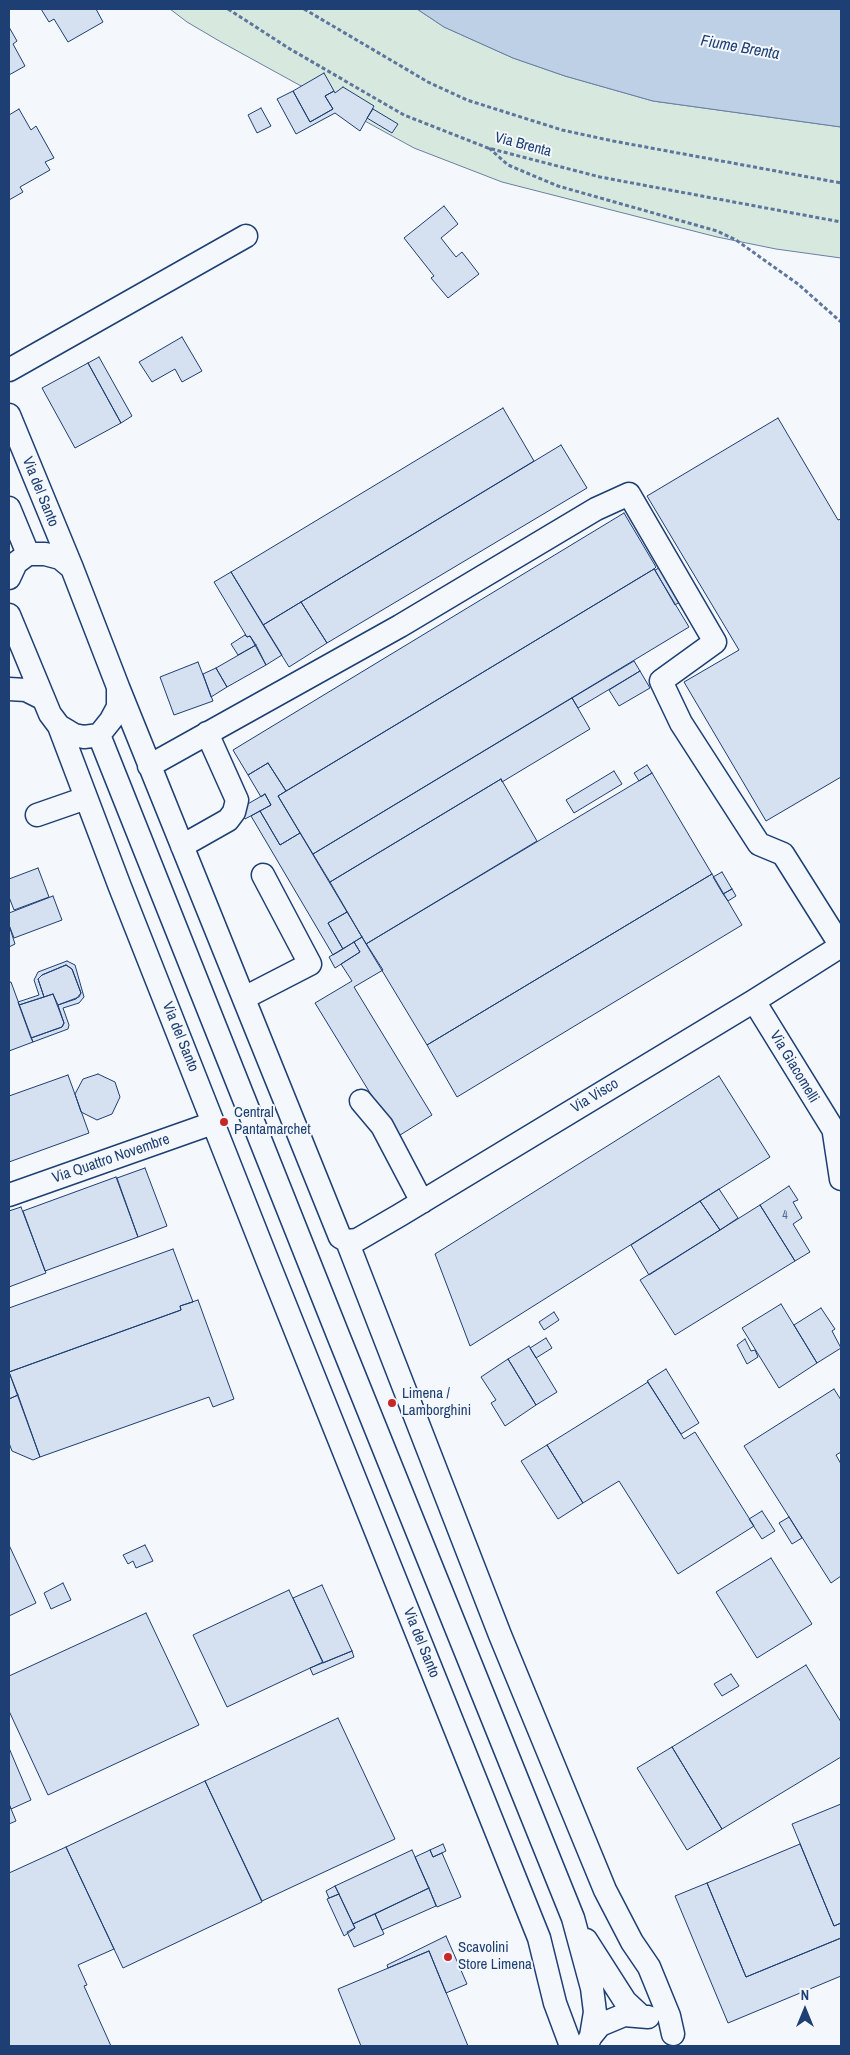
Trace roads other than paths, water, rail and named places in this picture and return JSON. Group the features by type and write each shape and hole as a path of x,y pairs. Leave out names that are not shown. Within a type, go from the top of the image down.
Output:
{"street":[{"path":"9,370 246,236"},
{"name":"Via del Santo","path":"9,415 340,1237 347,1241 500,1635 605,1890 632,1942 649,1967 669,2016 676,2040"},
{"path":"149,766 400,626 596,510 629,494 715,642 661,681 681,723 759,844 783,854 841,946"},
{"path":"9,508 28,554"},
{"path":"9,578 16,563 28,554 45,554 60,558 72,568"},
{"name":"Via del Santo","path":"9,618 42,698 59,726 120,887 302,1349 539,1938 555,2003 571,2046"},
{"name":"Via del Santo","path":"99,735 118,707 118,686"},
{"path":"9,690 26,690 42,698"},
{"path":"59,726 74,735 84,737 99,735 155,873 573,1918 592,1988 595,2012 589,2041"},
{"path":"182,846 228,820 234,812 237,800 207,733"},
{"path":"37,815 86,798"},
{"path":"120,887 155,873"},
{"path":"244,998 310,964 262,875"},
{"name":"Via Visco","path":"347,1241 357,1240 422,1202 754,1001 841,946"},
{"name":"Via Giacomelli","path":"754,1001 838,1138 841,1179"},
{"path":"361,1101 382,1126 422,1202"},
{"name":"Via Quattro Novembre","path":"9,1195 213,1123"},
{"path":"302,1349 338,1334"},
{"path":"573,1918 625,2001 641,2016"},
{"path":"589,2041 600,2025 624,2015 641,2016 660,2023 676,2040"}],"water":[{"name":"Fiume Brenta","path":"417,9 841,9 841,127 653,101 565,76 513,58 444,27"}],"place":[{"name":"Central Pantamarchet","path":"224,1122"},
{"name":"Limena / Lamborghini","path":"392,1403"},
{"name":"Scavolini Store Limena","path":"448,1957"}]}
